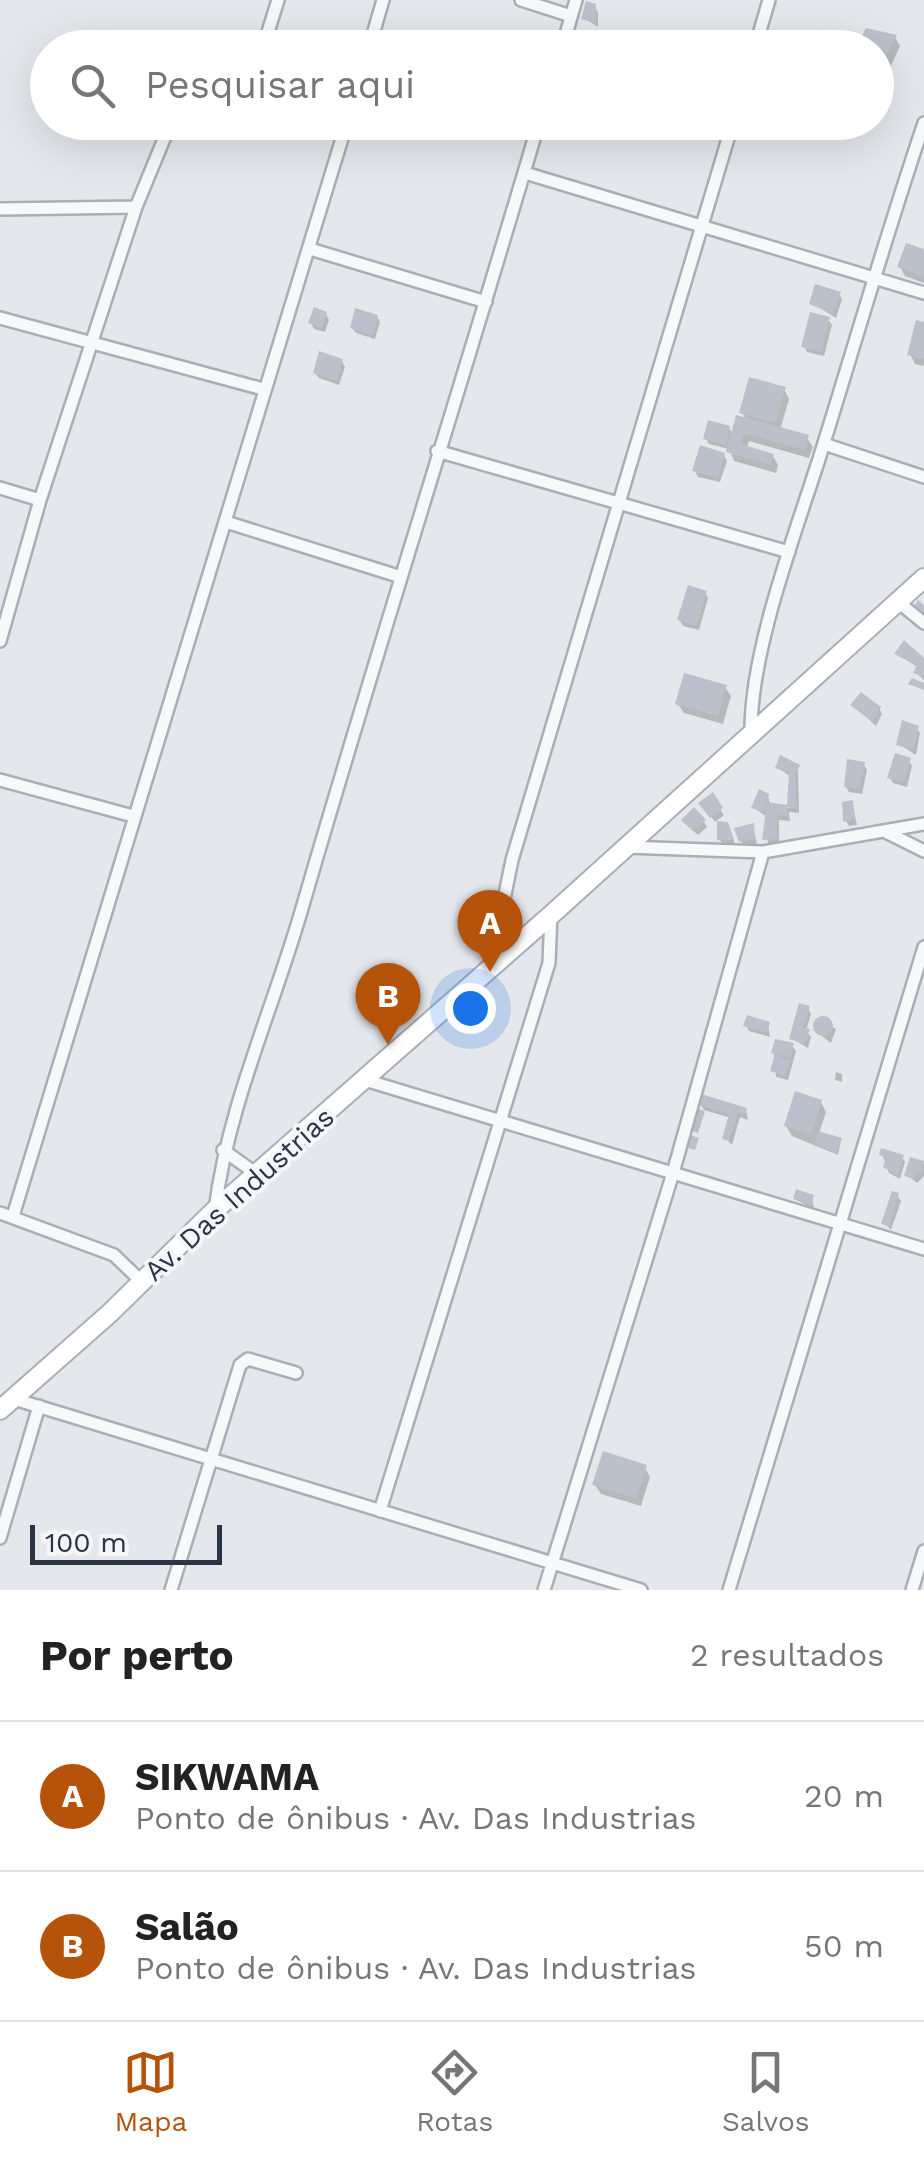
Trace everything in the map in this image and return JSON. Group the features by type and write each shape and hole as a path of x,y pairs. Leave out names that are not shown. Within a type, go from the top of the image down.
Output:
{"main road":[{"path":"506,955 924,578"},
{"name":"Av. Das Industrias","path":"7,1404 215,1210 506,955"}],"street":[{"path":"269,30 278,0"},
{"path":"374,30 383,0"},
{"path":"521,0 571,16"},
{"path":"567,30 576,0"},
{"path":"760,30 769,0"},
{"path":"750,733 754,685 790,552 872,278 924,123"},
{"path":"0,641 40,500 94,345 136,207 164,140"},
{"path":"142,1282 114,1255 6,1214 226,522 263,389 342,140"},
{"path":"215,1210 223,1150 287,960 398,576 534,140"},
{"path":"506,955 501,914 512,860 728,140"},
{"path":"524,172 924,294"},
{"path":"0,209 136,207"},
{"path":"310,249 486,302"},
{"path":"0,318 263,389"},
{"path":"824,444 924,477"},
{"path":"437,451 618,506 790,552"},
{"path":"0,488 40,500"},
{"path":"226,522 398,576"},
{"path":"897,601 924,623"},
{"path":"0,780 133,816"},
{"path":"626,846 763,852 924,824"},
{"path":"884,830 924,851"},
{"path":"544,1590 674,1173 763,852"},
{"path":"380,1511 549,963 552,916"},
{"path":"729,1590 924,947"},
{"path":"366,1080 924,1249"},
{"path":"223,1150 258,1175"},
{"path":"170,1590 243,1361 296,1372"},
{"path":"7,1404 39,1406 640,1590"},
{"path":"0,1538 39,1406"},
{"path":"912,1590 924,1550"}],"building":[{"path":"586,1 596,4 596,23 581,19"},
{"path":"906,243 924,249 924,277 897,267"},
{"path":"815,284 841,292 833,314 809,304"},
{"path":"314,307 327,312 322,328 308,323"},
{"path":"355,308 378,315 373,335 350,328"},
{"path":"810,312 830,317 821,352 801,347"},
{"path":"916,320 924,322 924,359 907,355"},
{"path":"319,351 343,359 337,381 313,373"},
{"path":"749,377 786,387 775,423 739,413"},
{"path":"736,415 809,435 805,450 744,433 741,444 774,454 771,465 726,452"},
{"path":"708,420 730,426 726,445 703,439"},
{"path":"700,445 725,453 718,478 692,471"},
{"path":"688,585 707,591 696,626 677,620"},
{"path":"918,600 924,605 924,619 912,609"},
{"path":"904,640 924,658 924,676 913,673 917,665 894,654"},
{"path":"684,673 727,685 718,716 675,704"},
{"path":"912,678 924,683 924,690 908,684"},
{"path":"861,692 881,707 873,722 850,705"},
{"path":"902,720 919,726 913,750 896,745"},
{"path":"895,753 911,758 904,782 887,778"},
{"path":"780,755 800,765 795,776 797,809 787,807 788,816 777,815 777,839 762,840 767,802 787,805 789,773 775,768"},
{"path":"847,759 865,762 859,789 844,787"},
{"path":"759,789 769,794 764,812 751,808"},
{"path":"713,792 723,808 710,818 698,803"},
{"path":"853,800 855,819 843,822 842,802"},
{"path":"694,807 706,820 693,831 681,820"},
{"path":"717,821 728,822 734,840 717,840"},
{"path":"754,823 755,839 739,842 734,828"},
{"path":"799,1003 810,1006 803,1027 810,1029 805,1044 789,1039"},
{"path":"747,1015 770,1022 767,1033 743,1026"},
{"path":"819,1016 827,1016 833,1026 827,1036 819,1036 813,1030 813,1022"},
{"path":"775,1039 794,1043 790,1058 771,1053"},
{"path":"775,1055 790,1060 785,1076 770,1071"},
{"path":"795,1091 822,1100 811,1135 784,1126"},
{"path":"701,1094 747,1108 745,1115 738,1113 729,1141 722,1139 729,1114 698,1105"},
{"path":"698,1109 705,1111 698,1133 691,1131"},
{"path":"818,1131 842,1138 837,1154 815,1143"},
{"path":"690,1135 699,1138 695,1150 686,1147"},
{"path":"881,1148 904,1155 898,1176 883,1167 886,1157 879,1155"},
{"path":"910,1157 924,1161 922,1173 916,1171 914,1179 904,1176"},
{"path":"796,1189 814,1195 811,1205 793,1199"},
{"path":"892,1191 899,1193 889,1226 881,1224"},
{"path":"603,1451 647,1465 636,1498 592,1485"}],"place":[{"name":"SIKWAMA","path":"490,972"},
{"name":"Salão","path":"388,1045"}]}
